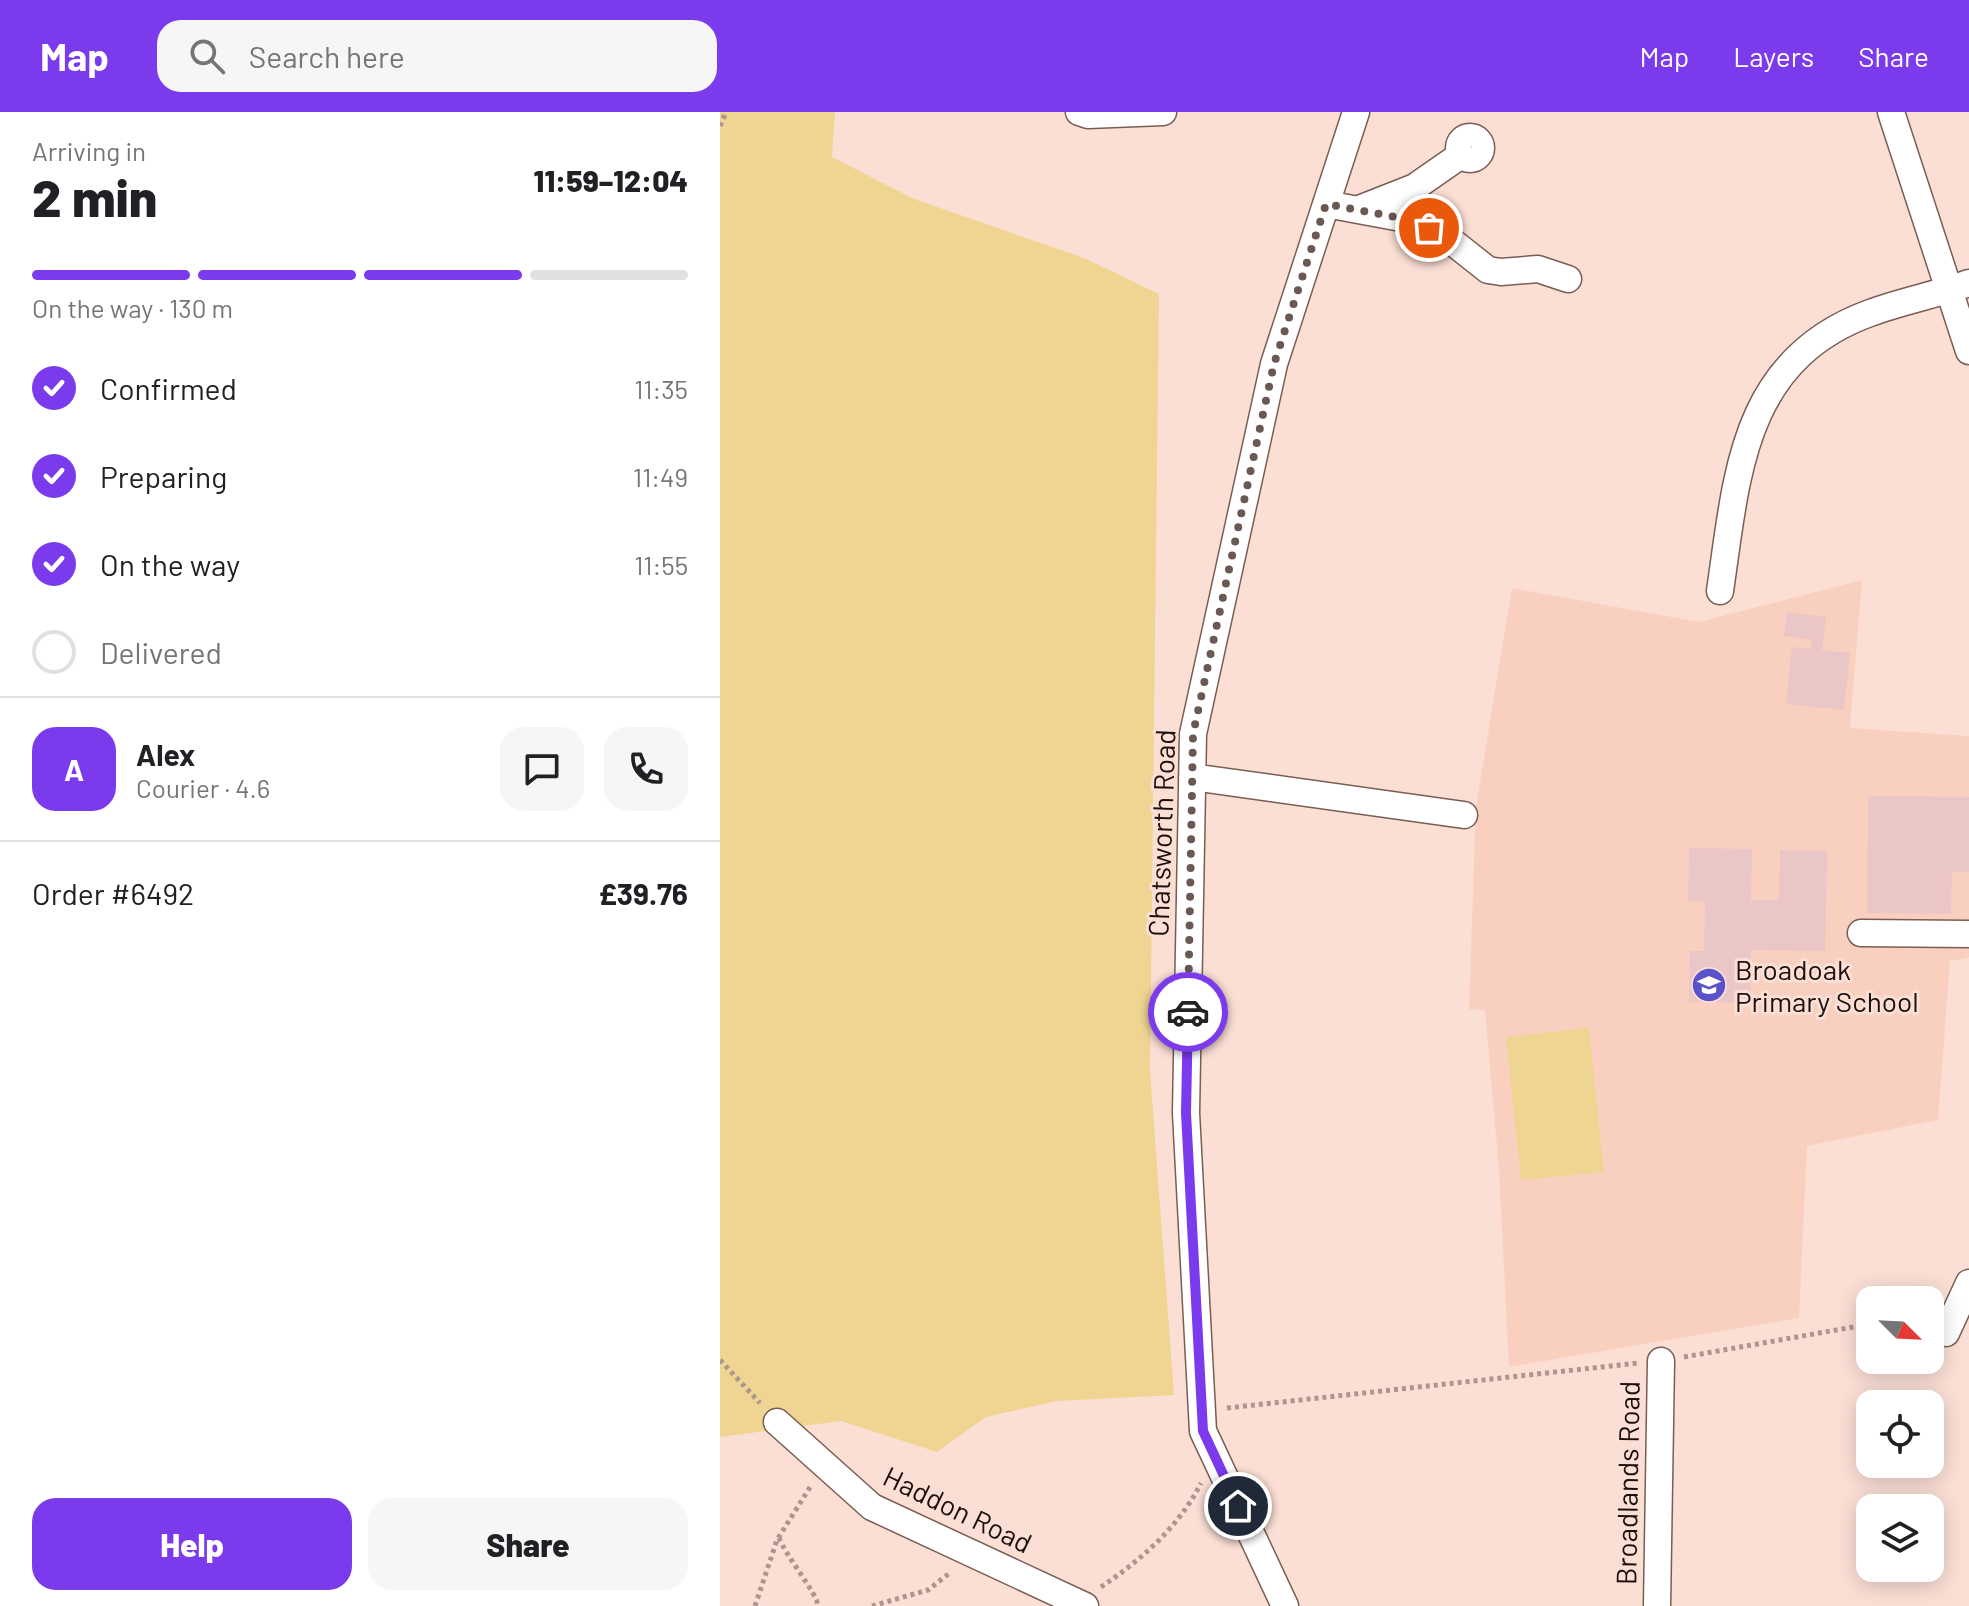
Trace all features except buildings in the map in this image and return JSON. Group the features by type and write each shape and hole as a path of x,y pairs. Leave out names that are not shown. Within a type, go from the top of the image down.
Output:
{"street":[{"path":"1079,112 1102,115 1163,112"},
{"name":"Chatsworth Road","path":"1285,1606 1203,1431 1186,1113 1193,734 1274,364 1356,112"},
{"path":"1891,112 1959,286 1969,351"},
{"path":"1358,210 1415,187 1461,155"},
{"path":"1326,204 1412,220 1445,236 1488,270 1538,269 1568,279"},
{"path":"1720,591 1739,464 1753,421 1775,382 1837,329 1868,313 1959,286"},
{"path":"1192,777 1464,815"},
{"path":"1861,933 1969,934"},
{"path":"1944,1332 1969,1283"},
{"name":"Broadlands Road","path":"1657,1606 1661,1361"},
{"name":"Haddon Road","path":"777,1422 872,1507 1080,1604"}],"path":[{"path":"720,126 726,112"},
{"path":"1202,1411 1661,1361 1856,1326"},
{"path":"720,1360 777,1422"},
{"path":"1080,1604 1157,1544 1191,1504 1214,1455"},
{"path":"755,1606 779,1538 824,1464"},
{"path":"779,1538 786,1557 813,1591 818,1606"},
{"path":"872,1606 928,1590 974,1554"}],"shaded area":[{"path":"720,112 835,112 832,157 914,199 1084,258 1159,294 1150,1070 1174,1395 1057,1401 986,1417 937,1452 841,1421 720,1437"},
{"name":"Broadoak Primary School","path":"1862,580 1850,728 1969,736 1969,957 1950,961 1938,1120 1807,1146 1799,1318 1509,1367 1499,1170 1485,1010 1469,1009 1476,807 1512,588 1699,622"},
{"path":"1589,1028 1604,1172 1521,1180 1506,1037"}],"way so far":[{"path":"1188,1012 1193,734 1274,364 1326,204 1412,220 1429,228"}],"place":[{"name":"Broadoak Primary School","path":"1709,985"}],"route":[{"path":"1188,1012 1186,1113 1203,1431 1238,1506"}]}
